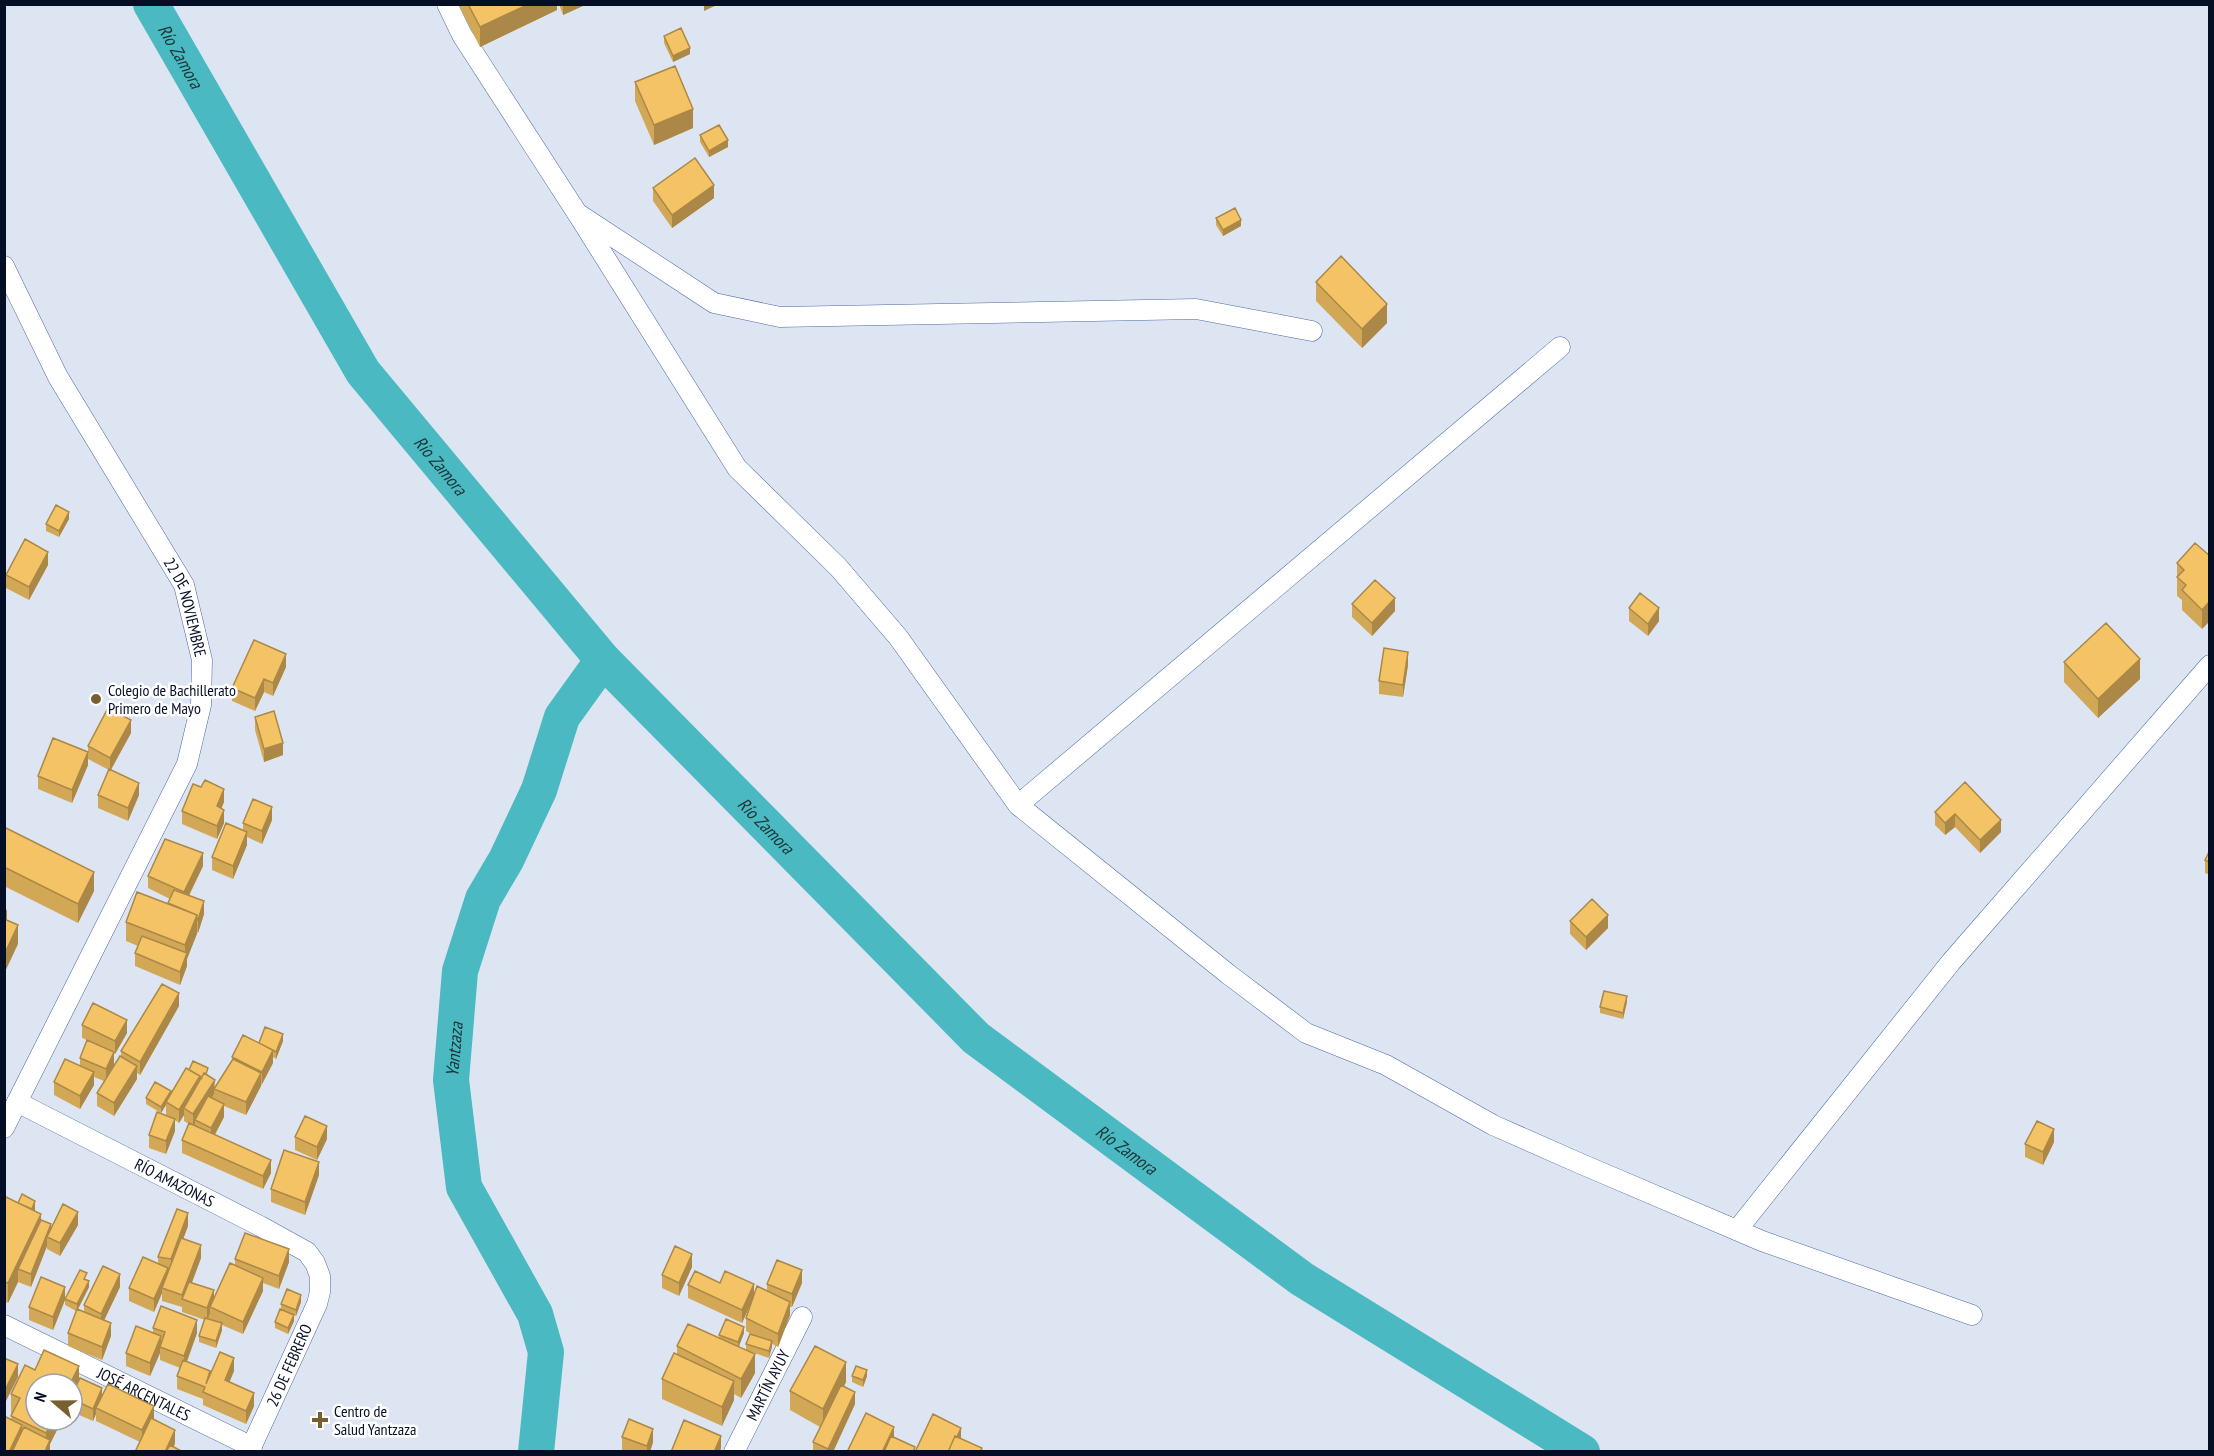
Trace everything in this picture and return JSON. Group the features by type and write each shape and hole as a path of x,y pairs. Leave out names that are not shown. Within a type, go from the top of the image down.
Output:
{"street":[{"path":"447,4 462,35 737,468 838,567 898,637 1018,805 1228,974 1306,1033 1386,1065 1493,1125 1762,1241 1972,1315"},
{"path":"577,213 714,303 780,317 1196,309 1312,331"},
{"name":"22 DE NOVIEMBRE","path":"4,266 58,377 184,585 202,660 201,705 187,764 4,1128"},
{"path":"1018,805 1560,347"},
{"path":"1737,1230 1951,962 2210,665"},
{"name":"RÍO AMAZONAS","path":"17,1102 307,1252 320,1276"},
{"name":"26 DE FEBRERO","path":"251,1449 317,1304 320,1276"},
{"name":"MARTÍN AYUY","path":"739,1450 802,1317"},
{"name":"JOSÉ ARCENTALES","path":"4,1326 251,1449"}],"building":[{"path":"468,4 529,4 480,27"},
{"path":"681,28 690,48 673,56 664,36"},
{"path":"675,66 693,109 654,125 635,82"},
{"path":"719,125 728,140 709,151 700,135"},
{"path":"695,158 714,185 672,215 653,188"},
{"path":"1235,208 1241,220 1223,230 1216,218"},
{"path":"1341,256 1387,304 1362,329 1316,282"},
{"path":"56,505 69,512 59,531 46,524"},
{"path":"25,539 48,552 29,587 6,575"},
{"path":"2195,543 2210,556 2210,601 2202,610 2182,590 2186,585 2177,577 2184,570 2177,563"},
{"path":"1375,580 1395,598 1372,623 1352,604"},
{"path":"1640,593 1659,608 1648,624 1629,608"},
{"path":"2106,623 2140,659 2098,699 2064,662"},
{"path":"254,640 286,654 273,683 264,679 255,698 232,688"},
{"path":"1384,648 1408,652 1403,685 1379,681"},
{"path":"108,708 131,720 110,758 88,746"},
{"path":"274,711 283,743 264,749 255,717"},
{"path":"53,738 88,752 72,790 38,776"},
{"path":"109,769 139,783 128,808 98,795"},
{"path":"205,780 224,789 217,806 224,810 217,826 182,811 193,784 201,787"},
{"path":"1965,782 2001,820 1980,840 1955,814 1945,823 1935,812"},
{"path":"253,799 272,807 262,831 243,823"},
{"path":"226,823 247,832 233,866 212,857"},
{"path":"4,827 94,872 78,904 4,867"},
{"path":"165,839 203,853 184,892 148,876"},
{"path":"2210,850 2210,862 2205,860"},
{"path":"174,890 204,901 198,920 197,915 168,903"},
{"path":"137,892 197,915 185,945 126,922"},
{"path":"1592,899 1608,915 1586,937 1570,921"},
{"path":"4,919 18,925 4,955"},
{"path":"142,936 187,953 180,972 135,953"},
{"path":"162,984 179,993 140,1062 121,1051"},
{"path":"1604,991 1627,996 1623,1013 1600,1007"},
{"path":"93,1003 127,1020 115,1041 82,1025"},
{"path":"265,1027 283,1034 276,1052 259,1043"},
{"path":"243,1035 273,1050 262,1072 232,1057"},
{"path":"87,1040 114,1052 106,1069 80,1058"},
{"path":"120,1056 137,1066 114,1103 97,1093"},
{"path":"65,1059 94,1072 80,1096 54,1082"},
{"path":"233,1059 261,1073 246,1102 214,1089"},
{"path":"193,1061 208,1068 201,1079 189,1070"},
{"path":"186,1068 200,1076 179,1110 166,1102"},
{"path":"204,1073 215,1080 193,1114 184,1108"},
{"path":"155,1082 171,1091 161,1107 146,1098"},
{"path":"208,1096 224,1104 211,1128 195,1120"},
{"path":"157,1112 175,1119 166,1141 149,1135"},
{"path":"305,1116 327,1126 317,1147 295,1137"},
{"path":"2037,1121 2054,1129 2043,1152 2025,1144"},
{"path":"189,1123 271,1160 263,1176 182,1140"},
{"path":"284,1150 319,1162 305,1202 271,1189"},
{"path":"22,1194 35,1201 32,1209 18,1203"},
{"path":"4,1196 41,1214 8,1283 4,1282"},
{"path":"63,1204 78,1212 60,1243 47,1237"},
{"path":"177,1209 188,1213 171,1259 158,1257"},
{"path":"41,1220 51,1224 31,1274 18,1269"},
{"path":"245,1233 289,1249 279,1276 235,1259"},
{"path":"181,1238 201,1245 182,1295 162,1288"},
{"path":"675,1246 692,1254 679,1283 662,1275"},
{"path":"143,1257 168,1268 154,1299 129,1288"},
{"path":"777,1260 802,1270 792,1294 767,1284"},
{"path":"230,1263 263,1278 243,1322 210,1307"},
{"path":"103,1266 120,1274 101,1314 84,1305"},
{"path":"80,1270 87,1273 84,1279 89,1281 77,1304 65,1299"},
{"path":"695,1271 720,1283 725,1271 754,1284 742,1310 688,1285"},
{"path":"41,1277 65,1287 53,1317 29,1307"},
{"path":"189,1282 214,1290 207,1308 182,1299"},
{"path":"757,1286 790,1302 778,1334 746,1318"},
{"path":"287,1289 301,1295 296,1310 281,1304"},
{"path":"161,1306 197,1320 184,1356 160,1347 165,1332 153,1328"},
{"path":"77,1309 111,1323 102,1347 68,1333"},
{"path":"280,1309 294,1315 288,1328 275,1322"},
{"path":"205,1318 222,1323 216,1341 199,1336"},
{"path":"726,1319 744,1327 738,1342 719,1335"},
{"path":"688,1324 755,1354 741,1379 677,1346"},
{"path":"136,1326 161,1336 150,1363 126,1353"},
{"path":"750,1334 772,1341 769,1351 746,1344"},
{"path":"815,1346 846,1362 823,1409 790,1391"},
{"path":"44,1350 79,1366 76,1372 24,1372 24,1422 11,1416 20,1398 11,1394 25,1365 35,1370"},
{"path":"220,1352 234,1358 225,1380 254,1393 246,1411 203,1392 205,1387 177,1376 183,1360 210,1371 206,1384"},
{"path":"674,1353 734,1381 722,1407 662,1379"},
{"path":"4,1358 18,1364 4,1392"},
{"path":"856,1366 867,1370 863,1380 852,1376"},
{"path":"84,1380 102,1388 93,1409 84,1405"},
{"path":"108,1384 154,1406 142,1430 96,1408"},
{"path":"841,1385 855,1392 828,1449 813,1442"},
{"path":"866,1413 894,1427 882,1452 851,1452 848,1450"},
{"path":"933,1414 961,1428 957,1437 955,1436 948,1452 915,1452"},
{"path":"4,1416 22,1425 9,1452 4,1452"},
{"path":"151,1418 175,1430 165,1452 135,1452"},
{"path":"629,1419 653,1429 647,1446 622,1437"},
{"path":"684,1420 721,1436 714,1452 671,1452"},
{"path":"24,1427 24,1432 34,1432 50,1440 46,1449 52,1452 12,1452"},
{"path":"891,1436 915,1447 913,1452 884,1452"},
{"path":"955,1436 982,1448 980,1452 948,1452"},
{"path":"170,1445 183,1452 166,1452"}],"waterway":[{"name":"Río Zamora","path":"151,4 363,372 603,660 976,1038 1302,1279 1582,1452"},
{"name":"Yantzaza","path":"536,1452 546,1352 535,1314 464,1187 451,1080 460,971 483,899 506,860 539,790 562,717 603,660"}],"place":[{"name":"Colegio de Bachillerato Primero de Mayo","path":"96,699"},
{"name":"Centro de Salud Yantzaza","path":"320,1420"}]}
